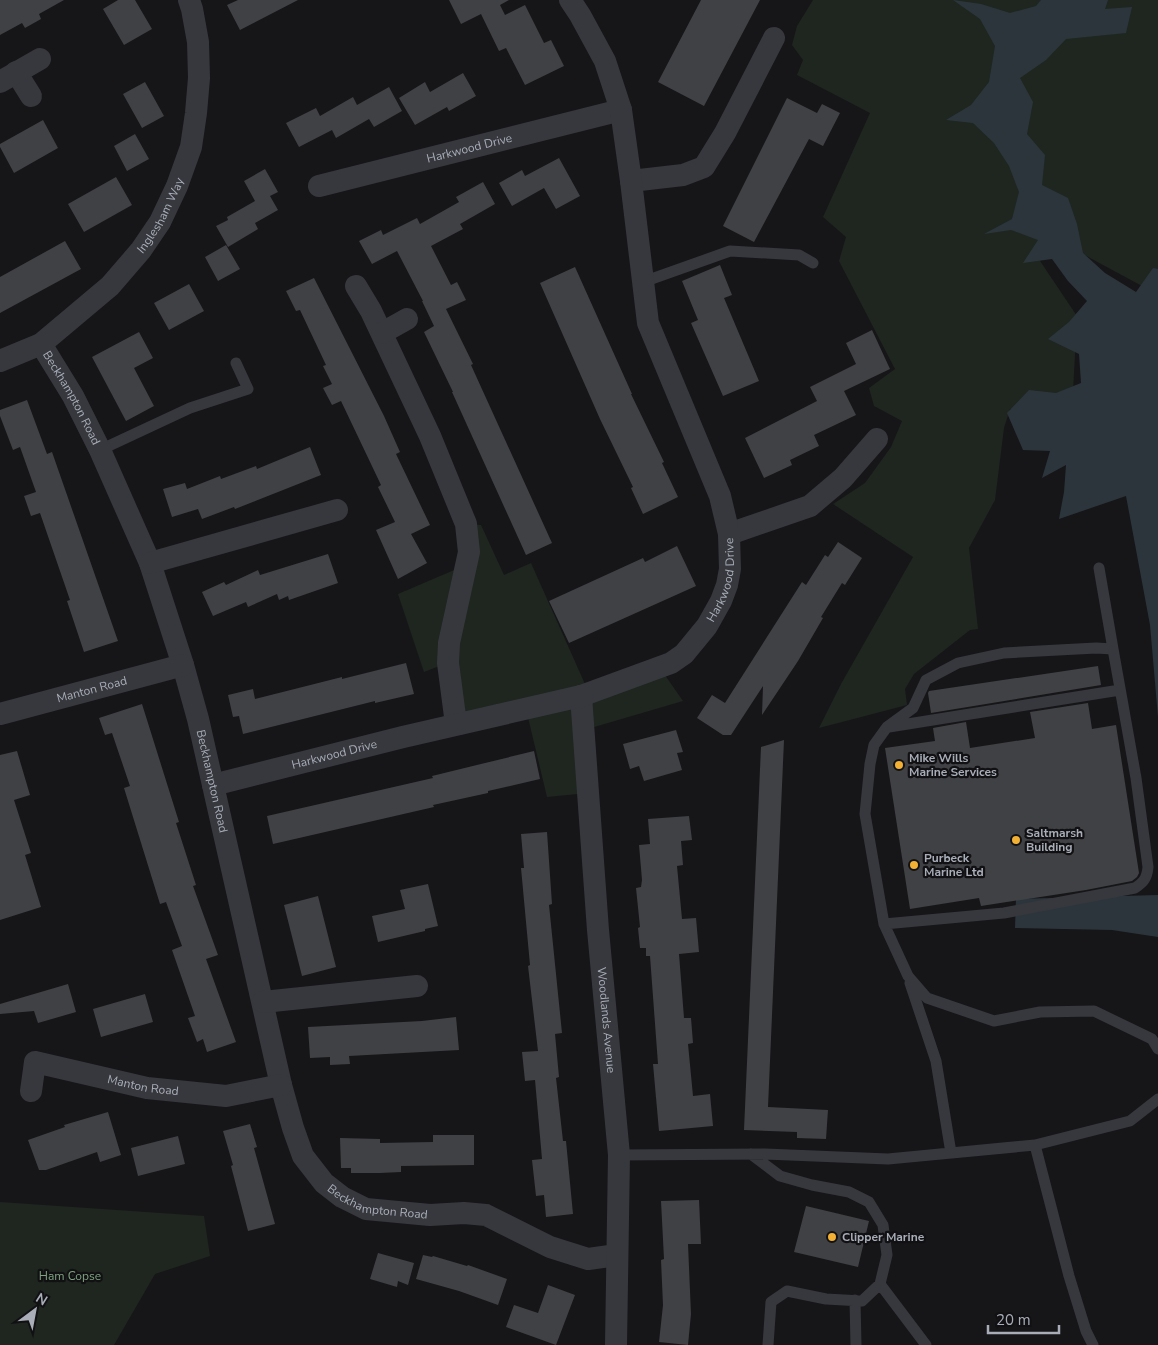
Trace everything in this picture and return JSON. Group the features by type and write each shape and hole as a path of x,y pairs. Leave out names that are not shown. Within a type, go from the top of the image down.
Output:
{"street":[{"name":"Inglesham Way","path":"0,361 41,344 110,286 141,250 160,222 177,186 191,147 199,78 198,42 189,0"},
{"name":"Harkwood Drive","path":"213,785 456,724 581,696 672,663 684,654 715,614 728,585 729,534 720,496 648,323 621,110 605,61 570,0"},
{"path":"631,181 683,175 704,167 725,133 774,38"},
{"path":"31,96 8,77 40,58"},
{"name":"Harkwood Drive","path":"318,186 621,110"},
{"path":"356,286 382,334 430,436 466,524 469,552 448,643 448,663 456,724"},
{"path":"382,334 407,319"},
{"name":"Beckhampton Road","path":"41,344 73,396 100,450 150,563 183,665 213,785 281,1085 292,1128 303,1156 324,1183 350,1201 366,1209 430,1215 464,1213 486,1215 550,1247 588,1259 617,1256"},
{"path":"729,534 810,506 843,478 877,439"},
{"path":"150,563 337,510"},
{"name":"Manton Road","path":"0,714 183,665"},
{"name":"Woodlands Avenue","path":"581,696 598,930 619,1155 616,1345"},
{"path":"263,1002 418,986"},
{"name":"Manton Road","path":"32,1091 35,1062 147,1088 226,1096 281,1085"}],"lane":[{"path":"643,282 730,251 799,254 813,263"},
{"path":"100,450 190,408 248,389 236,363"},
{"path":"884,924 1004,913 1135,888 1144,882 1148,867 1136,778 1099,568"},
{"path":"951,1153 936,1061 908,976 884,924 865,814 870,764 874,745 887,727 913,708 926,680 958,663 1004,653 1096,648 1112,649"},
{"path":"887,727 1120,690"},
{"path":"908,976 927,998 994,1021 1040,1012 1094,1011 1152,1039 1158,1048"},
{"path":"619,1155 751,1154 888,1159 1035,1145 1130,1121 1158,1099"},
{"path":"1035,1145 1068,1276 1086,1331 1093,1345"},
{"path":"751,1154 780,1176 812,1185 849,1192 869,1202 883,1225 887,1255 880,1284 862,1301 826,1299 787,1291 771,1302 768,1345"},
{"path":"880,1284 926,1345"},
{"path":"855,1300 856,1345"}],"green space":[{"path":"813,0 1158,0 1158,285 1142,286 1066,245 1036,255 1077,316 1072,411 1010,409 1004,428 995,500 969,548 978,629 970,630 914,674 905,689 907,705 819,728 841,684 913,557 833,504 865,483 891,447 902,421 874,406 869,388 895,369 839,261 846,237 823,217 870,113 797,75 803,60 792,45 797,26"},
{"path":"466,524 481,525 504,575 531,563 589,693 660,668 683,701 584,730 588,793 547,797 526,709 456,724 447,663 424,672 398,594 466,565"},
{"name":"Ham Copse","path":"0,1202 204,1216 210,1256 155,1274 114,1345 0,1345"}],"shaded area":[{"path":"953,0 981,4 1010,13 1036,6 1041,0 1108,0 1105,9 1132,7 1126,33 1066,39 1046,60 1020,78 1033,102 1027,134 1045,155 1042,185 1068,198 1077,224 1083,253 1105,273 1136,292 1153,268 1158,269 1158,717 1150,625 1126,496 1059,519 1066,465 1042,478 1050,451 1023,450 1007,413 1029,390 1056,393 1081,383 1079,354 1048,339 1069,322 1087,301 1068,281 1052,259 1023,263 1038,240 1011,230 984,234 1012,219 1019,192 1009,166 994,143 973,123 946,120 971,105 989,82 995,46 980,19"},
{"path":"1158,895 1158,937 1112,930 1015,928 1016,899"}],"building":[{"path":"0,0 64,0 39,14 41,19 25,28 22,23 0,35"},
{"path":"118,0 135,0 152,29 124,45 103,9"},
{"path":"238,0 298,0 240,30 227,5"},
{"path":"449,0 509,0 500,5 505,15 525,5 544,43 551,40 564,66 525,85 506,48 499,51 481,14 461,24"},
{"path":"701,0 760,0 704,106 658,82"},
{"path":"463,73 476,96 449,111 447,107 415,125 399,98 425,82 430,92"},
{"path":"145,82 164,116 142,128 123,94"},
{"path":"389,87 402,111 374,127 369,119 336,138 332,130 299,147 286,123 316,108 320,116 353,97 357,105"},
{"path":"787,98 817,113 822,104 840,113 823,146 809,139 754,242 723,226"},
{"path":"43,120 58,148 14,173 0,144"},
{"path":"135,134 149,159 127,171 114,146"},
{"path":"559,158 580,196 556,209 544,188 512,206 499,183 522,170 525,176"},
{"path":"265,169 278,192 270,196 278,210 255,223 258,229 228,247 216,226 228,220 227,217 255,201 244,181"},
{"path":"116,177 132,205 84,232 68,204"},
{"path":"483,182 495,204 460,224 463,229 431,246 451,285 457,282 466,300 446,309 473,364 471,365 552,543 526,555 424,332 434,326 397,251 372,264 359,241 381,230 383,235 417,218 420,224 459,202 456,197"},
{"path":"65,241 81,269 0,313 0,277"},
{"path":"226,245 240,269 218,281 205,257"},
{"path":"720,265 732,295 724,298 759,381 723,396 691,323 698,320 682,281"},
{"path":"575,267 631,394 664,462 662,463 678,497 643,514 631,488 633,487 600,419 540,283"},
{"path":"314,278 384,416 400,452 396,454 430,525 411,534 427,563 398,579 376,530 395,522 378,487 381,485 341,401 332,405 323,388 332,384 323,366 326,365 300,310 296,311 286,291"},
{"path":"189,284 204,311 169,330 154,303"},
{"path":"872,330 890,369 844,391 856,415 814,435 819,446 790,460 792,465 764,478 745,438 817,401 810,387 856,364 846,343"},
{"path":"139,332 153,358 134,368 154,406 126,421 92,357"},
{"path":"27,400 47,454 52,452 118,641 84,652 67,601 70,600 40,513 31,516 24,496 36,492 20,447 13,450 0,416 0,410"},
{"path":"310,447 321,475 235,509 234,507 202,519 198,509 172,517 163,489 185,483 187,489 220,476 221,479 256,466 257,469"},
{"path":"838,542 862,558 845,585 842,583 821,617 823,618 798,661 762,715 763,686 731,735 723,735 697,718 712,695 725,703 802,582 806,585 825,555 828,557"},
{"path":"677,546 696,586 569,643 549,601 643,558 645,562"},
{"path":"328,554 338,583 289,600 288,596 279,600 277,594 248,607 246,602 213,616 202,592 224,582 226,585 258,570 260,575"},
{"path":"406,663 414,694 375,703 375,701 243,734 239,716 233,717 228,695 253,689 255,699"},
{"path":"1098,666 1101,685 931,713 929,691"},
{"name":"Saltmarsh Building","path":"1088,703 1092,729 1116,725 1139,873 1137,877 1132,881 1086,890 981,906 979,898 910,909 885,748 935,741 933,728 966,722 970,748 1035,738 1030,712"},
{"path":"142,704 179,822 176,823 196,885 193,886 218,955 206,959 236,1042 207,1052 203,1039 197,1042 188,1018 195,1016 172,950 182,946 166,902 160,904 124,788 130,786 112,733 105,735 99,718"},
{"path":"676,730 683,752 677,753 682,770 644,781 639,766 630,769 623,744"},
{"path":"784,740 768,1107 828,1110 826,1139 797,1138 797,1132 744,1130 761,747"},
{"path":"17,751 30,795 14,800 31,853 25,855 41,907 0,920 0,755"},
{"path":"534,751 540,779 433,805 434,807 273,844 267,816 433,778 432,776"},
{"path":"689,816 692,840 681,841 683,865 677,866 682,919 696,918 699,952 679,954 684,1018 691,1018 693,1043 688,1044 693,1096 710,1094 713,1126 659,1131 653,1064 658,1064 650,956 646,956 646,948 640,948 638,928 640,927 636,888 641,887 642,880 639,845 650,844 648,819"},
{"path":"547,832 552,904 549,905 562,1033 555,1034 559,1077 556,1078 563,1141 566,1141 573,1214 546,1217 544,1195 536,1196 532,1160 542,1159 535,1080 525,1081 522,1052 538,1051 528,966 530,965 521,868 524,868 521,834"},
{"path":"428,884 438,926 378,942 372,916 405,909 400,890"},
{"path":"318,896 336,967 302,976 284,905"},
{"path":"68,984 76,1012 38,1023 34,1011 0,1014 0,1004"},
{"path":"145,994 153,1022 101,1037 93,1009"},
{"path":"456,1017 459,1050 349,1056 350,1064 330,1065 330,1057 310,1058 308,1027 422,1021"},
{"path":"108,1112 121,1155 100,1162 97,1152 46,1170 39,1170 28,1140 65,1127 64,1125"},
{"path":"250,1124 257,1147 254,1148 275,1224 248,1231 223,1131"},
{"path":"433,1135 474,1135 474,1165 401,1166 401,1172 380,1173 351,1173 351,1168 341,1168 340,1138 380,1139 380,1143 433,1142"},
{"path":"178,1136 185,1164 138,1176 131,1148"},
{"path":"699,1200 701,1244 688,1244 691,1314 688,1345 659,1342 663,1305 661,1260 664,1259 661,1201"},
{"name":"Clipper Marine","path":"806,1206 869,1221 858,1267 794,1252"},
{"path":"378,1253 414,1263 408,1285 398,1281 397,1287 370,1279"},
{"path":"423,1255 468,1265 507,1279 498,1305 459,1291 416,1279"},
{"path":"548,1285 575,1295 556,1345 506,1327 514,1305 538,1313"}],"place":[{"name":"Mike Wills Marine Services","path":"899,765"},
{"name":"Saltmarsh Building","path":"1016,840"},
{"name":"Purbeck Marine Ltd","path":"914,865"},
{"name":"Clipper Marine","path":"832,1237"}]}
